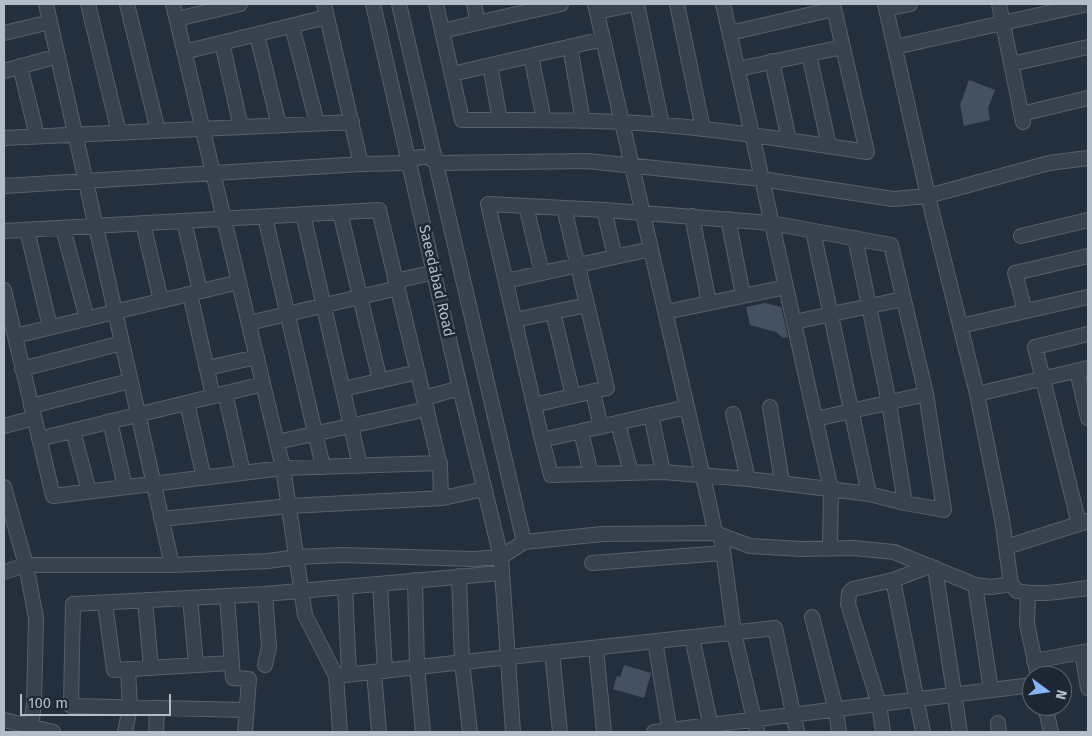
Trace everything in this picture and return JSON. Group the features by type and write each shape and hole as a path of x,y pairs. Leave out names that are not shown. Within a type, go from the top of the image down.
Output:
{"street":[{"path":"46,4 172,565"},
{"path":"88,4 119,133"},
{"path":"127,4 158,131"},
{"path":"173,4 283,468 305,615 343,675"},
{"path":"177,19 240,4"},
{"name":"Saeedabad Road","path":"373,4 460,388 501,557 513,732"},
{"name":"Saeedabad Road","path":"399,4 524,542"},
{"path":"436,4 462,120 583,120 662,125 752,134 867,152 833,6 730,34"},
{"path":"474,4 478,23"},
{"path":"442,31 478,23 516,9 556,4"},
{"path":"662,125 636,4 596,8 687,407 723,553 734,633 756,726"},
{"path":"677,4 703,129"},
{"path":"723,4 831,489 830,547"},
{"path":"910,4 885,6 928,196 977,394 1011,584 1017,591 1028,594 1047,594 1088,588"},
{"path":"998,4 1022,118 1088,98"},
{"path":"894,48 1088,4"},
{"path":"184,52 292,26 326,10 361,164"},
{"path":"4,33 50,22"},
{"path":"292,26 316,123"},
{"path":"257,35 279,125"},
{"path":"452,74 603,39"},
{"path":"222,43 241,127"},
{"path":"570,47 583,120"},
{"path":"738,69 843,47"},
{"path":"1011,64 1088,47"},
{"path":"809,54 829,146"},
{"path":"4,71 58,56"},
{"path":"532,56 544,120"},
{"path":"772,61 789,140"},
{"path":"490,65 500,120"},
{"path":"20,66 37,136"},
{"path":"4,138 352,122"},
{"path":"4,186 361,164 410,163 416,158 429,157 436,162 587,161 761,179 892,199 928,196 1049,163 1088,158"},
{"path":"488,204 643,213 771,223 891,245 926,394 944,510 869,494 782,482 663,472 552,475 542,440 488,204"},
{"path":"526,206 542,274"},
{"path":"534,405 607,388 564,208"},
{"path":"4,231 379,210 440,464 441,498"},
{"path":"604,210 615,257"},
{"path":"340,212 380,380"},
{"path":"303,214 360,466"},
{"path":"265,216 323,467"},
{"path":"692,216 709,303"},
{"path":"728,219 743,296"},
{"path":"1021,236 1088,220"},
{"path":"184,221 207,368 219,395 243,473"},
{"path":"143,223 161,301"},
{"path":"63,228 87,318"},
{"path":"27,230 50,328"},
{"path":"813,231 869,494"},
{"path":"855,238 889,403 905,503"},
{"path":"506,281 651,249"},
{"path":"1025,311 1015,273 1088,256"},
{"path":"249,323 360,297 434,272"},
{"path":"14,336 239,282"},
{"path":"666,312 786,287"},
{"path":"4,290 6,312 14,336 52,496 283,468 440,464"},
{"path":"960,326 1088,296"},
{"path":"794,322 903,299"},
{"path":"514,320 586,305"},
{"path":"553,312 572,396"},
{"path":"1006,548 1084,522 1035,348 1088,334"},
{"path":"22,369 122,343"},
{"path":"207,368 257,357"},
{"path":"977,394 1082,370 1088,418"},
{"path":"343,389 418,372"},
{"path":"4,426 33,412 130,381"},
{"path":"39,439 263,384"},
{"path":"277,442 351,426 425,403 460,388"},
{"path":"593,392 601,427"},
{"path":"816,419 926,394"},
{"path":"187,403 204,478"},
{"path":"542,440 687,407"},
{"path":"770,407 782,482"},
{"path":"733,414 748,479"},
{"path":"651,415 663,472"},
{"path":"110,422 125,487"},
{"path":"618,423 631,473"},
{"path":"73,431 89,491"},
{"path":"580,431 592,474"},
{"path":"4,487 26,565 36,618 34,704 30,729"},
{"path":"161,519 289,506 441,498 484,489"},
{"path":"4,572 26,565 172,565 268,561 296,557 342,555 473,559 501,557 524,542 603,534 718,534 750,546 802,549 830,547 894,552 975,585 991,587 1011,584"},
{"path":"592,563 723,553"},
{"path":"883,732 879,704 848,604 850,594 853,589 892,580 932,567"},
{"path":"932,567 960,732"},
{"path":"247,710 71,706 72,604 265,594 502,573"},
{"path":"459,576 462,662 470,732"},
{"path":"415,580 417,667 423,732"},
{"path":"892,580 923,732"},
{"path":"379,732 380,584"},
{"path":"975,585 991,690"},
{"path":"340,732 345,587"},
{"path":"265,594 269,647 265,665"},
{"path":"1028,594 1027,624 1035,666"},
{"path":"227,596 233,678 250,679 245,732"},
{"path":"190,598 196,665"},
{"path":"145,600 151,668"},
{"path":"105,603 114,670 231,663"},
{"path":"812,617 836,710 839,732"},
{"path":"343,675 775,628 797,732"},
{"path":"692,638 711,729"},
{"path":"655,641 670,731"},
{"path":"596,648 604,732"},
{"path":"552,652 560,732"},
{"path":"1034,661 1085,652 1088,688"},
{"path":"125,732 130,708 128,669"},
{"path":"654,732 756,726 793,715 1022,686"},
{"path":"156,732 158,708"},
{"path":"1048,716 1051,732"},
{"path":"4,720 30,729 53,732"}],"building":[{"path":"969,80 995,90 988,108 990,120 964,126 960,105"},
{"path":"765,303 781,307 788,337 783,338 776,332 750,325 746,307"},
{"path":"624,665 651,673 644,698 613,689 617,676 620,677"}],"waterway":[{"path":"454,332 476,426"}]}
